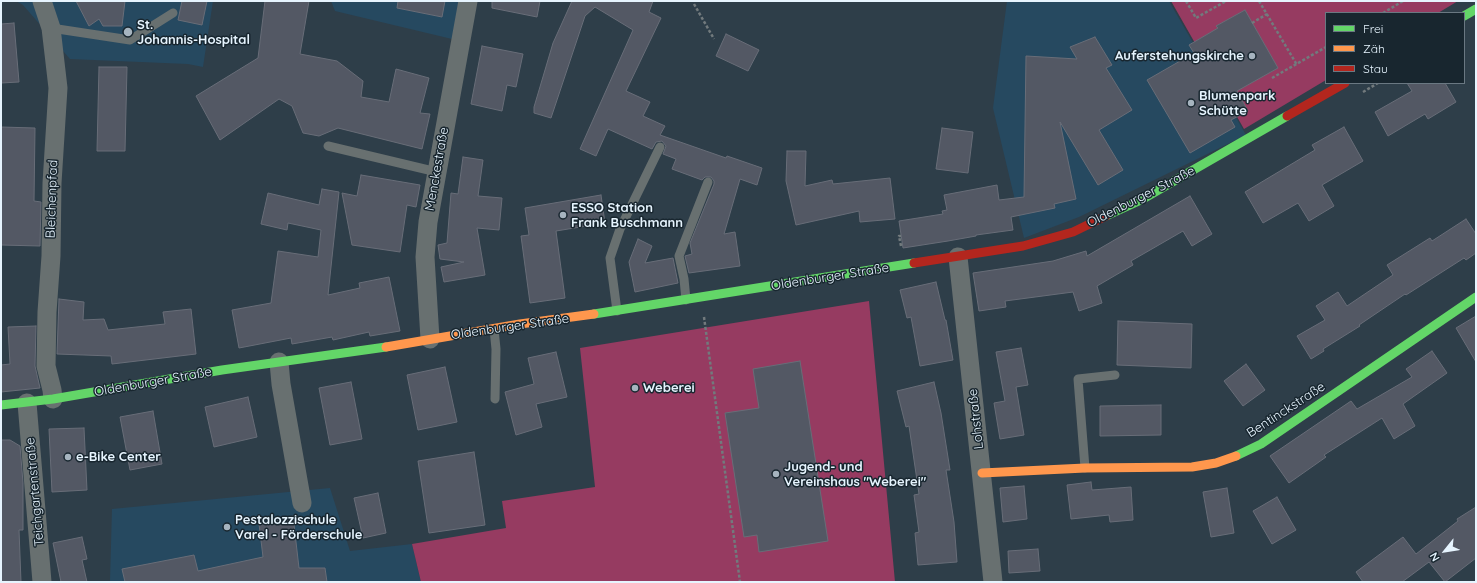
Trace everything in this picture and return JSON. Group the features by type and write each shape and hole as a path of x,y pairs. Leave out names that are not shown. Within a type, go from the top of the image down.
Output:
{"main road":[{"path":"1465,15 1476,9"},
{"name":"Oldenburger Straße","path":"1,405 53,399 279,362 617,311 1023,246 1079,229 1135,203 1343,84"},
{"name":"Bentinckstraße","path":"982,473 1085,468 1192,467 1216,463 1238,456 1261,444 1476,298"}],"street":[{"name":"Bleichenpfad","path":"42,1 52,28 58,88 52,183 46,366 53,399"},
{"name":"Menckestraße","path":"430,339 425,258 428,222 468,1"},
{"name":"Lohstraße","path":"958,257 993,582"},
{"path":"279,362 280,384 302,503"},
{"name":"Teichgartenstraße","path":"27,403 42,582"}],"lane":[{"path":"52,28 130,40 173,13"},
{"path":"328,146 436,172"},
{"path":"617,311 610,258 620,229 660,147"},
{"path":"686,300 684,279 679,256 708,182"},
{"path":"494,329 496,349 495,399"},
{"path":"1085,468 1078,379 1115,375"}],"path":[{"path":"1186,1 1196,18 1226,1"},
{"path":"1259,1 1297,65"},
{"path":"1385,12 1403,1"},
{"path":"694,4 714,39"},
{"path":"1252,23 1267,14"},
{"path":"1272,78 1325,48"},
{"path":"704,315 740,582"}],"shaded area":[{"name":"St. Johannis-Hospital","path":"16,1 213,1 203,67 188,64 70,59 23,5"},
{"path":"331,1 459,1 452,39 335,11"},
{"path":"1007,1 1169,1 1246,135 1079,217 1024,238 993,108"},
{"path":"1171,1 1458,1 1440,12 1325,12 1325,81 1244,129"},
{"path":"869,301 895,582 421,582 412,544 506,528 502,501 595,487 580,348"},
{"name":"Pestalozzischule Varel - Förderschule","path":"330,488 350,551 412,544 421,582 110,582 112,509"}],"building":[{"path":"76,1 125,1 122,26 103,26 99,19 89,26"},
{"path":"182,1 207,1 202,25 178,20"},
{"path":"265,1 309,1 300,54 337,61 363,81 361,97 389,102 396,69 429,78 420,113 430,114 422,149 338,128 319,136 303,133 292,106 279,99 220,140 196,96 258,58"},
{"path":"398,1 445,1 442,17 397,8"},
{"path":"492,1 540,1 537,17 492,8"},
{"path":"572,1 653,1 649,12 661,18 626,91 650,102 643,116 665,126 660,135 726,158 727,156 762,168 757,185 740,179 724,234 735,232 740,266 689,273 685,256 692,254 690,243 714,181 711,177 705,177 702,180 672,169 676,159 663,154 666,146 662,141 656,142 652,149 608,129 596,156 580,149 633,30 595,7 585,16 551,118 534,113 534,107 553,43"},
{"path":"1245,10 1278,68 1237,91 1248,111 1231,120 1235,127 1190,153 1147,80 1194,53 1189,45 1218,28 1216,26"},
{"path":"14,23 19,82 1,83 1,24"},
{"path":"726,34 759,50 748,71 716,56"},
{"path":"1095,37 1112,65 1106,68 1132,110 1099,130 1123,170 1098,185 1060,122 1076,199 1054,204 1055,208 1011,217 1013,230 903,248 899,221 943,214 942,211 947,210 944,195 997,185 999,200 1024,197 1026,56 1077,59 1070,47"},
{"path":"482,46 523,54 516,87 507,85 502,111 471,104"},
{"path":"99,67 127,67 125,151 97,151"},
{"path":"1408,84 1446,84 1456,102 1428,119 1425,114 1388,136 1375,112 1412,91"},
{"path":"1,127 35,128 34,201 41,202 40,246 1,245"},
{"path":"1344,127 1363,161 1322,185 1334,206 1309,221 1298,203 1263,223 1245,192 1315,150 1312,145"},
{"path":"942,128 973,132 968,173 936,169"},
{"path":"787,151 806,151 805,186 832,180 833,184 890,178 895,219 860,222 859,211 796,225 786,181"},
{"path":"463,157 483,160 478,196 502,198 499,230 477,228 485,275 444,282 441,267 464,262 440,259 438,245 447,243 451,193 458,194"},
{"path":"361,175 420,185 416,207 407,205 400,252 352,245 342,193 357,196"},
{"path":"322,189 339,192 328,295 360,288 359,283 389,277 400,331 370,336 369,332 333,340 332,337 292,344 291,338 239,348 232,310 271,303 278,251 318,257 321,230 288,223 287,230 261,224 268,193 319,205"},
{"path":"601,195 605,223 556,231 565,298 530,303 521,236 529,235 525,208"},
{"path":"1190,196 1212,234 1192,246 1183,231 1131,261 1133,265 1097,286 1102,303 1079,311 1073,292 1005,301 1006,307 979,311 973,273 1053,261 1086,251 1087,256"},
{"path":"1466,219 1476,234 1476,253 1466,260 1464,258 1406,295 1405,294 1359,325 1360,326 1323,349 1324,351 1311,359 1297,336 1325,320 1316,306 1338,292 1347,306 1393,275 1387,265 1430,238 1432,241"},
{"path":"638,239 652,246 645,263 673,258 678,283 635,292 629,262"},
{"path":"936,282 946,320 953,360 920,366 911,317 907,318 900,290"},
{"path":"59,299 84,302 83,320 104,319 108,330 165,324 163,312 191,309 196,354 112,364 111,356 57,354"},
{"path":"1476,316 1476,362 1456,328"},
{"path":"1118,321 1192,324 1191,368 1117,365"},
{"path":"36,326 35,366 40,388 1,392 1,365 10,364 8,327"},
{"path":"1021,348 1028,385 1016,387 1024,435 1000,439 994,403 1005,401 996,352"},
{"path":"1432,351 1447,373 1403,404 1415,426 1394,439 1382,418 1324,455 1326,457 1289,483 1270,456 1351,401 1357,409 1412,377 1406,369"},
{"path":"556,352 567,397 536,404 542,427 516,435 505,392 534,384 528,358"},
{"name":"Jugend- und Vereinshaus \"Weberei\"","path":"800,361 828,541 759,552 757,535 744,537 725,413 759,408 753,369"},
{"path":"1246,364 1265,390 1243,406 1224,381"},
{"path":"445,367 457,422 418,430 407,375"},
{"path":"351,382 362,439 330,445 319,388"},
{"path":"934,382 941,413 950,470 946,470 954,522 957,562 918,565 915,533 919,532 914,495 919,494 909,426 906,427 897,391"},
{"path":"248,397 257,437 214,447 205,407"},
{"path":"1161,405 1161,435 1100,436 1100,406"},
{"path":"153,411 162,464 130,470 120,417"},
{"path":"84,428 87,490 52,492 49,429"},
{"path":"1,440 10,440 20,446 23,483 23,530 19,530 21,582 1,582"},
{"path":"474,452 485,525 429,533 418,461"},
{"path":"1091,482 1092,490 1131,487 1133,520 1110,522 1109,515 1071,519 1067,485"},
{"path":"1024,486 1027,519 1003,522 1000,488"},
{"path":"1227,488 1234,533 1211,537 1203,492"},
{"path":"378,493 386,533 363,538 354,498"},
{"path":"1277,497 1296,530 1272,544 1253,511"},
{"path":"1476,507 1476,558 1445,582 1429,562 1402,582 1363,582 1356,572 1403,537 1416,554 1458,521 1457,519"},
{"path":"293,516 299,568 325,568 327,582 125,582 122,569 194,555 198,571 263,557 259,524"},
{"path":"82,537 87,559 82,560 87,582 61,582 53,543"},
{"path":"1038,549 1040,571 1009,573 1008,551"}],"traffic: fast":[{"path":"1465,15 1476,9"},
{"path":"1106,216 1141,200 1287,116"},
{"path":"594,314 914,263"},
{"path":"1236,456 1261,444 1476,297"},
{"path":"1,405 53,399 222,370 386,347"}],"traffic: slow":[{"path":"386,347 520,324 594,314"},
{"path":"982,473 1085,468 1192,467 1216,463 1236,456"}],"traffic: jam":[{"path":"1287,116 1343,84"},
{"path":"914,263 1023,246 1073,232 1106,216"}],"place":[{"name":"St. Johannis-Hospital","path":"128,32"},
{"name":"Auferstehungskirche","path":"1252,56"},
{"name":"Blumenpark Schütte","path":"1191,103"},
{"name":"ESSO Station Frank Buschmann","path":"563,215"},
{"name":"Weberei","path":"635,388"},
{"name":"e-Bike Center","path":"68,457"},
{"name":"Jugend- und Vereinshaus \"Weberei\"","path":"776,474"},
{"name":"Pestalozzischule Varel - Förderschule","path":"227,527"}]}
